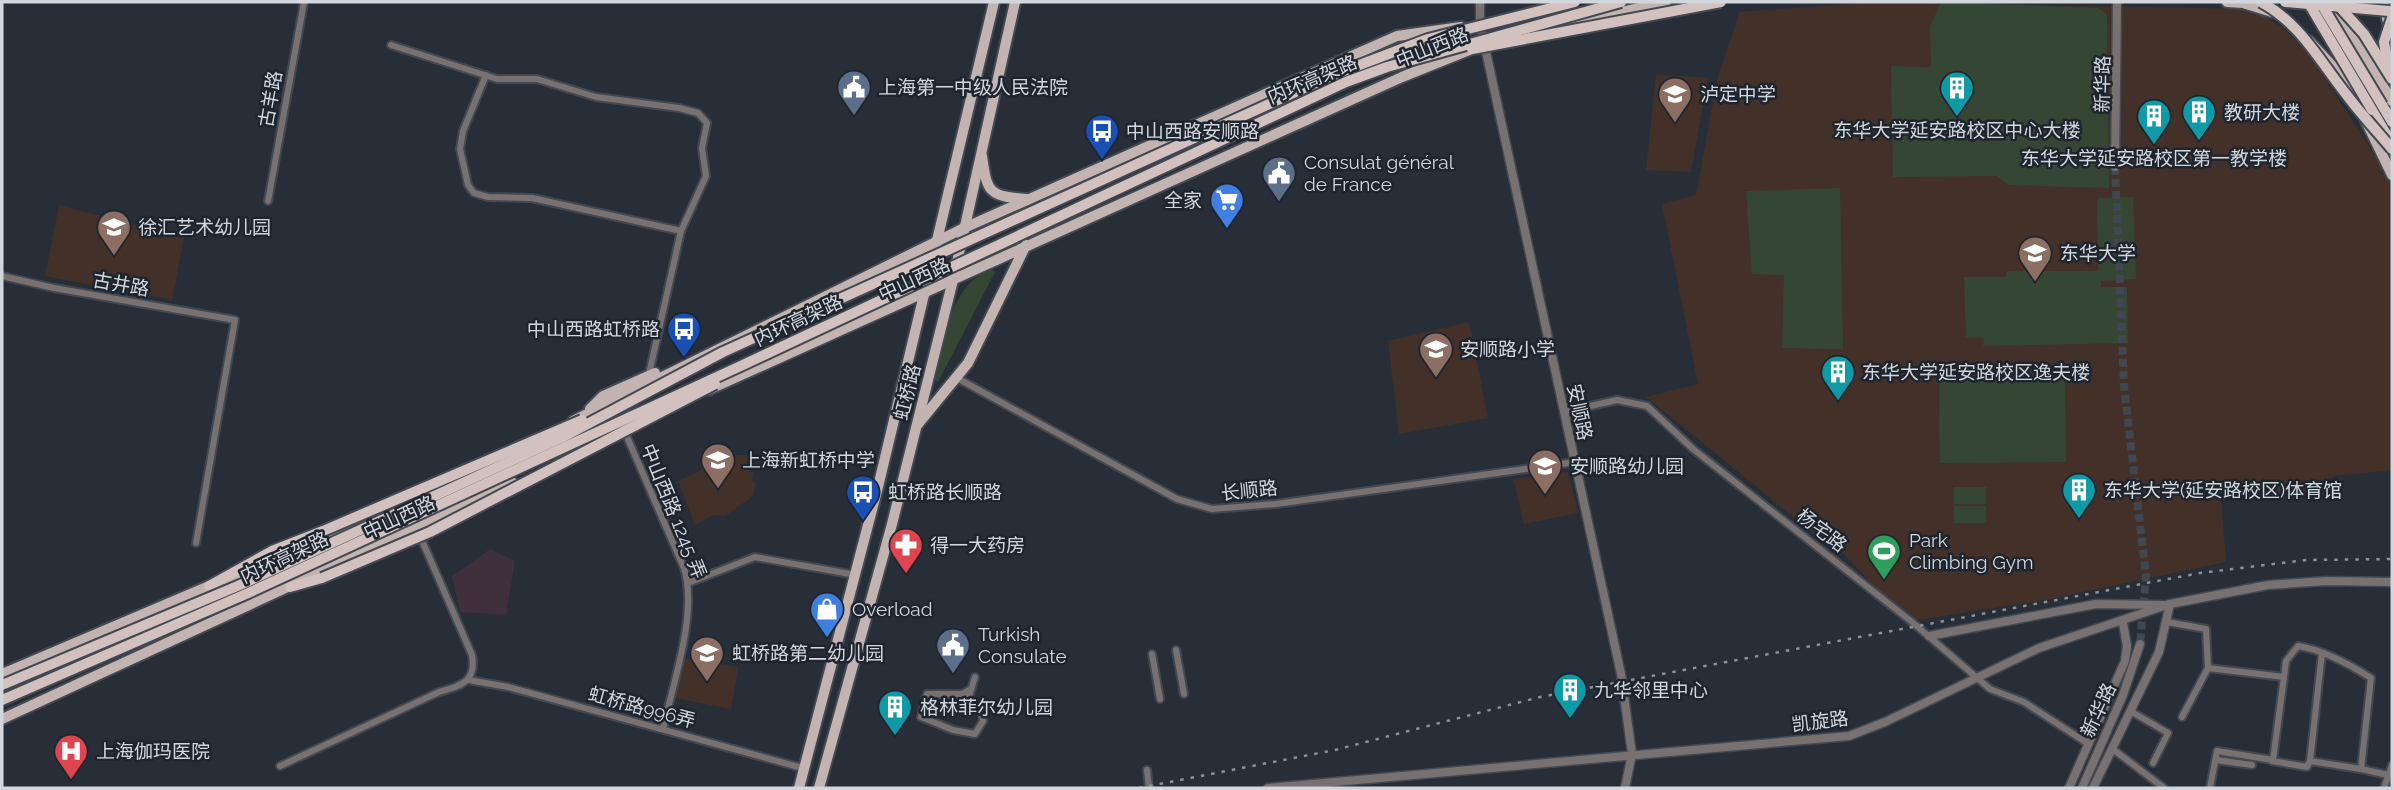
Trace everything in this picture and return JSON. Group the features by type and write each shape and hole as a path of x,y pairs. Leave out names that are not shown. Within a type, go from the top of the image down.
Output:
{"highway":[{"path":"1522,13 1556,2"},
{"name":"内环高架路","path":"2,685 240,585 561,438 723,352 1333,75 1429,39 1573,2"},
{"name":"内环高架路","path":"2,700 162,632 746,364 1301,102 1387,67 1620,2"},
{"path":"1387,67 1721,2"},
{"path":"2260,2 2281,15 2307,40 2345,93 2392,147"},
{"path":"2285,2 2392,12"},
{"path":"2308,2 2392,147"},
{"path":"2321,2 2392,122"},
{"path":"2332,2 2364,34 2392,79"},
{"path":"2347,2 2392,64"},
{"path":"2392,18 2384,42 2392,79"},
{"path":"290,587 322,578 430,532 700,394 746,364"},
{"path":"209,586 272,551 513,447 621,406"}],"main road":[{"name":"虹桥路","path":"799,788 856,575 994,2"},
{"name":"虹桥路","path":"819,788 953,281 962,229 1015,2"},
{"name":"中山西路","path":"2,674 209,586 230,583 401,506 584,415 649,379 681,367 962,229 1397,36 1480,24 1573,2"},
{"name":"中山西路","path":"2,719 417,528 623,428 1402,77 1485,44 1666,2"},
{"path":"2227,2 2264,8 2281,17 2326,55 2351,86 2392,175"},
{"path":"2308,2 2353,66"},
{"path":"2321,2 2392,138"},
{"path":"2332,2 2390,97 2374,102"},
{"path":"2383,2 2392,38"},
{"path":"2351,86 2374,102"},
{"path":"981,150 986,185 991,192 1005,198 1029,200"},
{"path":"916,426 957,378 988,325 1026,245"},
{"path":"896,306 912,309 919,318"}],"street":[{"name":"古羊路","path":"268,201 304,2"},
{"name":"安顺路","path":"1480,2 1480,24 1621,674 1632,754 1625,788"},
{"name":"新华路","path":"2115,167 2117,2"},
{"path":"391,45 497,79 537,79 596,97 698,113 707,123 702,148 706,176 681,231 649,379"},
{"path":"486,75 463,131 460,149 468,185 474,193 488,197 532,198 681,231"},
{"name":"古井路","path":"2,276 64,290 235,320 196,543"},
{"name":"长顺路","path":"957,378 1177,499 1212,509 1276,504 1575,462"},
{"name":"杨宅路","path":"1564,412 1617,400 1647,406 1693,449 1930,636 1990,689 2024,702 2087,743"},
{"name":"中山西路 1245 弄","path":"623,428 688,583 687,614 663,729"},
{"path":"281,766 469,680 474,664 472,655 417,528"},
{"path":"688,583 755,557 856,575"},
{"name":"凯旋路","path":"1268,788 1849,736 1885,722 2071,635 2123,623 2170,604 2268,585 2326,581 2392,582"},
{"path":"1930,636 2096,604 2170,604 2160,652 2093,788"},
{"path":"2167,622 2206,629 2208,668 2182,717"},
{"path":"2069,788 2125,661 2127,646 2123,623"},
{"name":"新华路","path":"2082,788 2128,683 2140,644"},
{"path":"2273,760 2286,661 2298,646 2322,653 2372,681 2361,769"},
{"path":"1176,650 1184,694"},
{"path":"2210,788 2217,751 2307,767 2310,761 2322,653"},
{"path":"1152,654 1160,699"},
{"path":"2208,668 2284,677"},
{"path":"971,689 962,694 927,694 920,717 953,730 975,734 983,721 982,712 968,700 975,677"},
{"name":"虹桥路996弄","path":"469,680 508,687 806,769"},
{"path":"2132,712 2168,733 2152,763"},
{"path":"2114,750 2164,788"},
{"path":"2216,760 2252,765"},
{"path":"2310,761 2388,775"},
{"path":"2384,788 2392,765"},
{"path":"1147,770 1149,788"}],"shaded area":[{"name":"东华大学","path":"1876,2 2252,9 2284,28 2311,57 2392,182 2392,470 2334,476 2291,498 2244,485 2220,483 2226,562 2045,600 1918,620 1874,586 1840,550 1823,541 1646,397 1698,384 1662,204 1696,195 1718,75 1740,12"},
{"name":"泸定中学","path":"1656,74 1708,78 1691,172 1646,170"},
{"name":"徐汇艺术幼儿园","path":"59,205 184,238 172,300 45,276"},
{"name":"安顺路小学","path":"1469,322 1488,418 1399,434 1388,341"},
{"name":"上海新虹桥中学","path":"734,455 749,455 748,471 753,472 752,480 756,483 753,496 725,516 714,515 695,525 678,481"},
{"name":"安顺路幼儿园","path":"1568,472 1578,513 1524,524 1513,479"},
{"path":"490,549 515,561 506,615 460,612 452,576"},
{"name":"虹桥路第二幼儿园","path":"683,658 738,667 731,709 675,698"}],"green space":[{"path":"1941,2 2098,8 2107,14 2109,188 2009,185 1997,176 1893,177 1891,66 1931,67 1930,27"},
{"path":"1840,188 1843,349 1782,348 1784,275 1752,274 1746,191"},
{"path":"2133,197 2136,279 2101,281 2101,287 2127,287 2128,343 1983,346 1984,338 1966,337 1964,277 2006,277 2007,271 2098,271 2097,198"},
{"path":"991,269 995,272 938,382 934,379 957,301 977,277"},
{"path":"2065,377 2066,462 1940,463 1939,378"},
{"path":"1954,487 1986,487 1986,504 1954,504"},
{"path":"1954,506 1986,506 1986,523 1954,523"}],"tunnel":[{"path":"2115,167 2124,386 2146,576 2140,644"}],"railway":[{"path":"1139,788 1335,750 1540,697 2200,573 2306,560 2392,559"}],"place":[{"name":"上海第一中级人民法院","path":"854,117"},
{"name":"东华大学延安路校区中心大楼","path":"1957,118"},
{"name":"泸定中学","path":"1675,124"},
{"name":"教研大楼","path":"2199,142"},
{"name":"东华大学延安路校区第一教学楼","path":"2154,146"},
{"name":"中山西路安顺路","path":"1102,161"},
{"name":"Consulat général de France","path":"1279,203"},
{"name":"全家","path":"1227,230"},
{"name":"徐汇艺术幼儿园","path":"114,257"},
{"name":"东华大学","path":"2035,283"},
{"name":"中山西路虹桥路","path":"684,359"},
{"name":"安顺路小学","path":"1436,379"},
{"name":"东华大学延安路校区逸夫楼","path":"1838,402"},
{"name":"上海新虹桥中学","path":"718,490"},
{"name":"安顺路幼儿园","path":"1545,496"},
{"name":"东华大学(延安路校区)体育馆","path":"2079,520"},
{"name":"虹桥路长顺路","path":"863,522"},
{"name":"得一大药房","path":"906,575"},
{"name":"Park Climbing Gym","path":"1884,581"},
{"name":"Overload","path":"827,639"},
{"name":"Turkish Consulate","path":"953,675"},
{"name":"虹桥路第二幼儿园","path":"707,683"},
{"name":"九华邻里中心","path":"1570,720"},
{"name":"格林菲尔幼儿园","path":"895,737"},
{"name":"上海伽玛医院","path":"71,781"}]}
